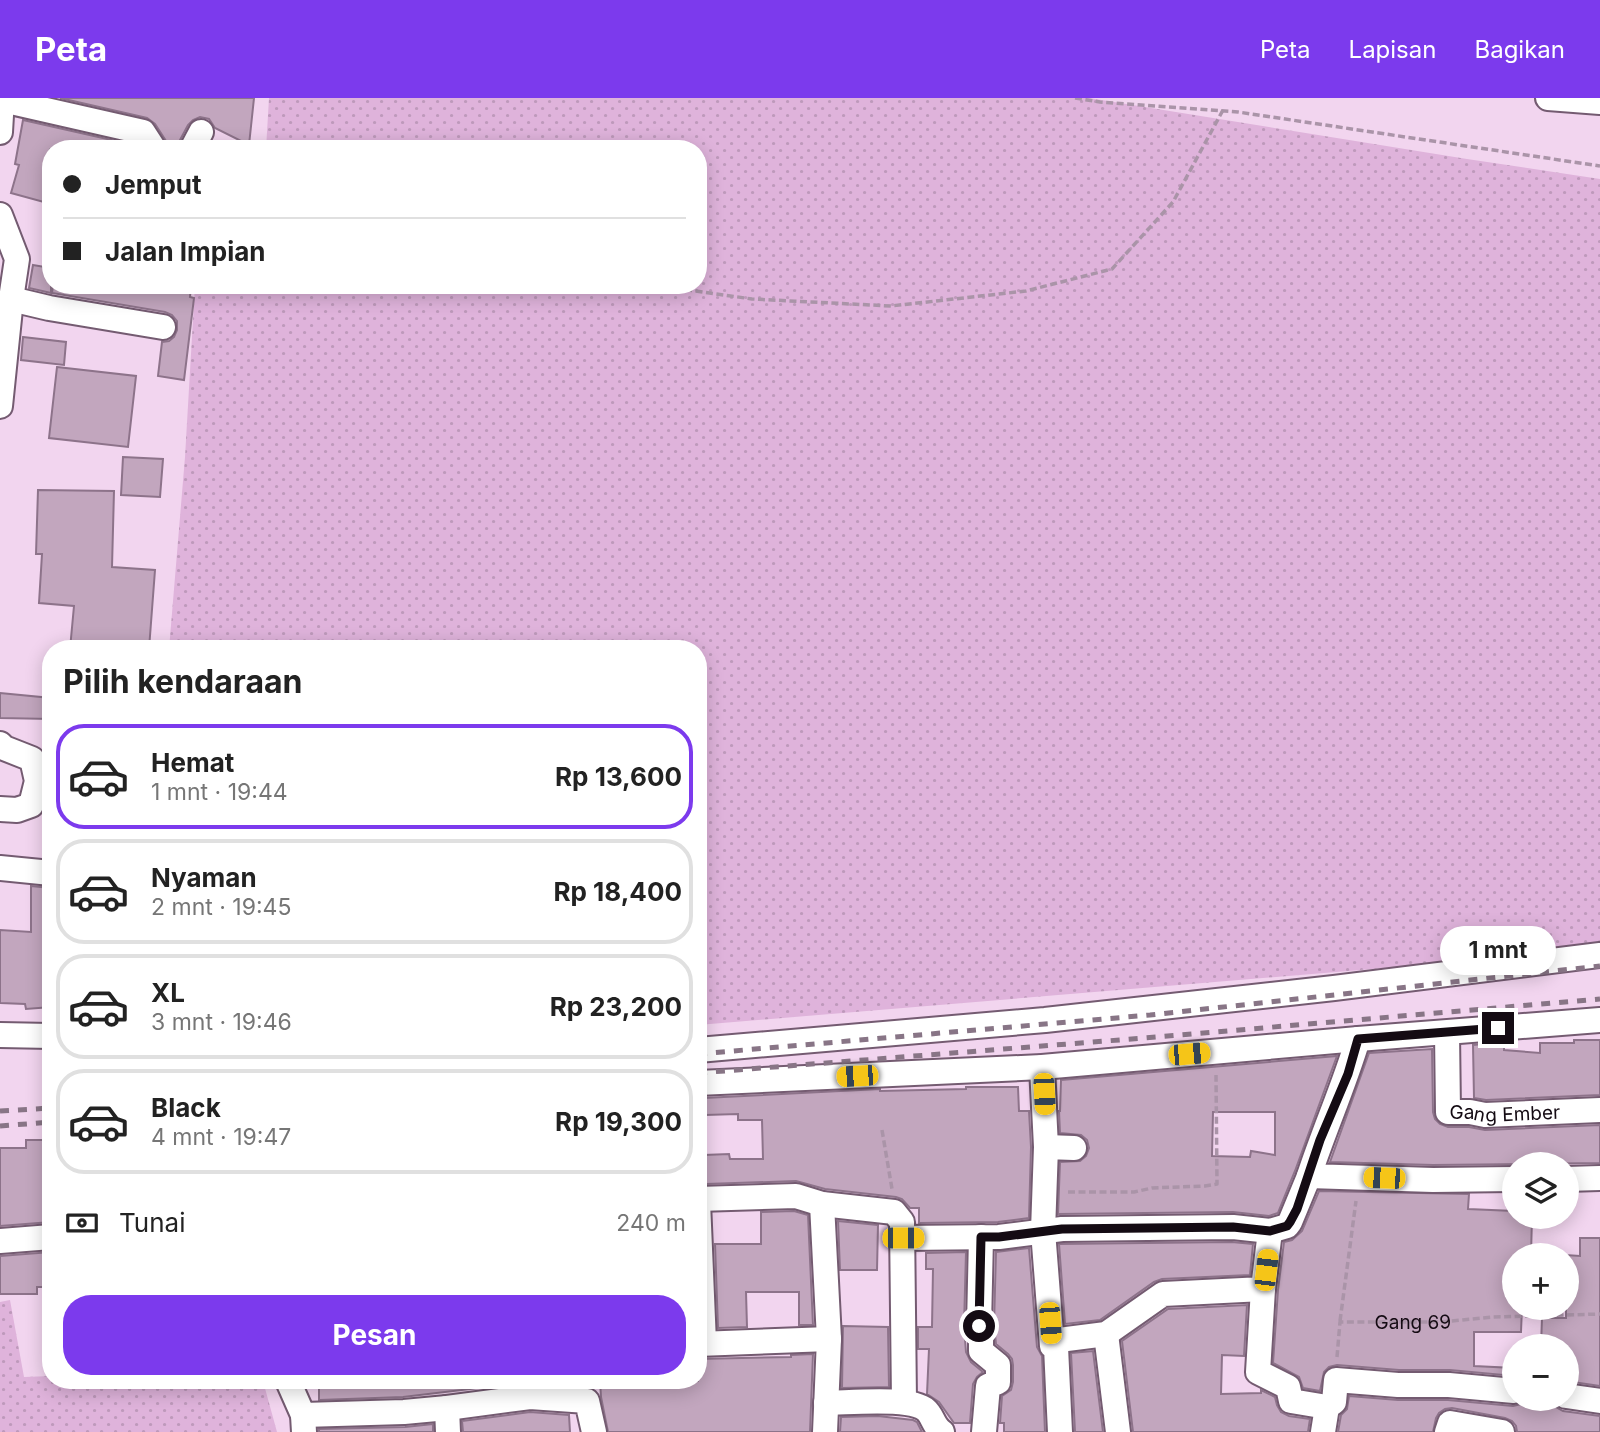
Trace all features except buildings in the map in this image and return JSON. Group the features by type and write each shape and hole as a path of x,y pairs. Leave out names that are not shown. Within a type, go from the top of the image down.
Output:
{"street":[{"path":"1548,98 1600,102"},
{"path":"0,132 2,99 143,132 148,140"},
{"path":"0,215 17,259 3,344 0,406"},
{"path":"11,299 163,327"},
{"path":"0,744 32,759 37,781 31,805 17,810 0,809"},
{"path":"0,868 42,872"},
{"path":"707,1049 1059,1019 1600,955"},
{"path":"707,1083 1042,1068 1600,1020"},
{"name":"Gang Ember","path":"1447,1033 1448,1112 1485,1115 1600,1110"},
{"path":"0,1035 42,1036"},
{"path":"903,1238 999,1237 1062,1229 1233,1227 1270,1231 1287,1226 1348,1074 1358,1039"},
{"path":"1042,1068 1046,1147 1044,1231 1052,1346 1056,1347"},
{"path":"1046,1147 1074,1148"},
{"path":"1309,1176 1502,1179"},
{"path":"1579,1179 1600,1178"},
{"path":"707,1200 796,1196 822,1204 894,1212 902,1222 903,1238 904,1401"},
{"path":"822,1204 829,1339 825,1432"},
{"path":"1270,1231 1258,1372 1288,1387 1291,1401 1327,1407 1334,1402 1336,1380 1502,1390"},
{"path":"981,1237 981,1352 998,1365 998,1382 988,1386 984,1432"},
{"path":"0,1241 42,1238"},
{"path":"1060,1432 1056,1347 1059,1340 1106,1335 1163,1294 1263,1289"},
{"path":"1106,1335 1118,1432"},
{"path":"707,1343 829,1339"},
{"path":"291,1389 304,1423 404,1412 447,1420 529,1389 587,1401 594,1432"},
{"path":"1579,1398 1600,1401"},
{"path":"826,1403 904,1401 926,1410 938,1431"},
{"path":"1323,1432 1327,1407"},
{"path":"1447,1432 1450,1423 1502,1432"}],"path":[{"path":"1075,98 1223,110 1600,166"},
{"path":"707,293 752,299 891,306 1026,291 1112,268 1173,202 1223,110"},
{"path":"1045,1192 1134,1192 1152,1188 1217,1184 1216,1052"},
{"path":"882,1130 894,1212"},
{"path":"1336,1380 1340,1322 1359,1178"},
{"name":"Gang 69","path":"1340,1322 1440,1322 1493,1317 1600,1314"}],"shaded area":[{"path":"269,98 1089,98 1600,179 1600,950 707,1024 707,640 170,640 185,457 194,294 707,294 707,140 267,140"},
{"path":"10,1300 24,1377 42,1376 42,1389 265,1389 277,1432 0,1432 0,1302"}],"railway":[{"path":"707,1053 1150,1015 1600,966"},
{"path":"707,1072 1600,999"},
{"path":"0,1111 42,1109"},
{"path":"0,1126 42,1123"}],"route":[{"path":"979,1326 981,1237 1062,1229 1233,1227 1270,1231 1287,1226 1297,1209 1320,1140 1348,1074 1358,1039 1498,1028"}]}
